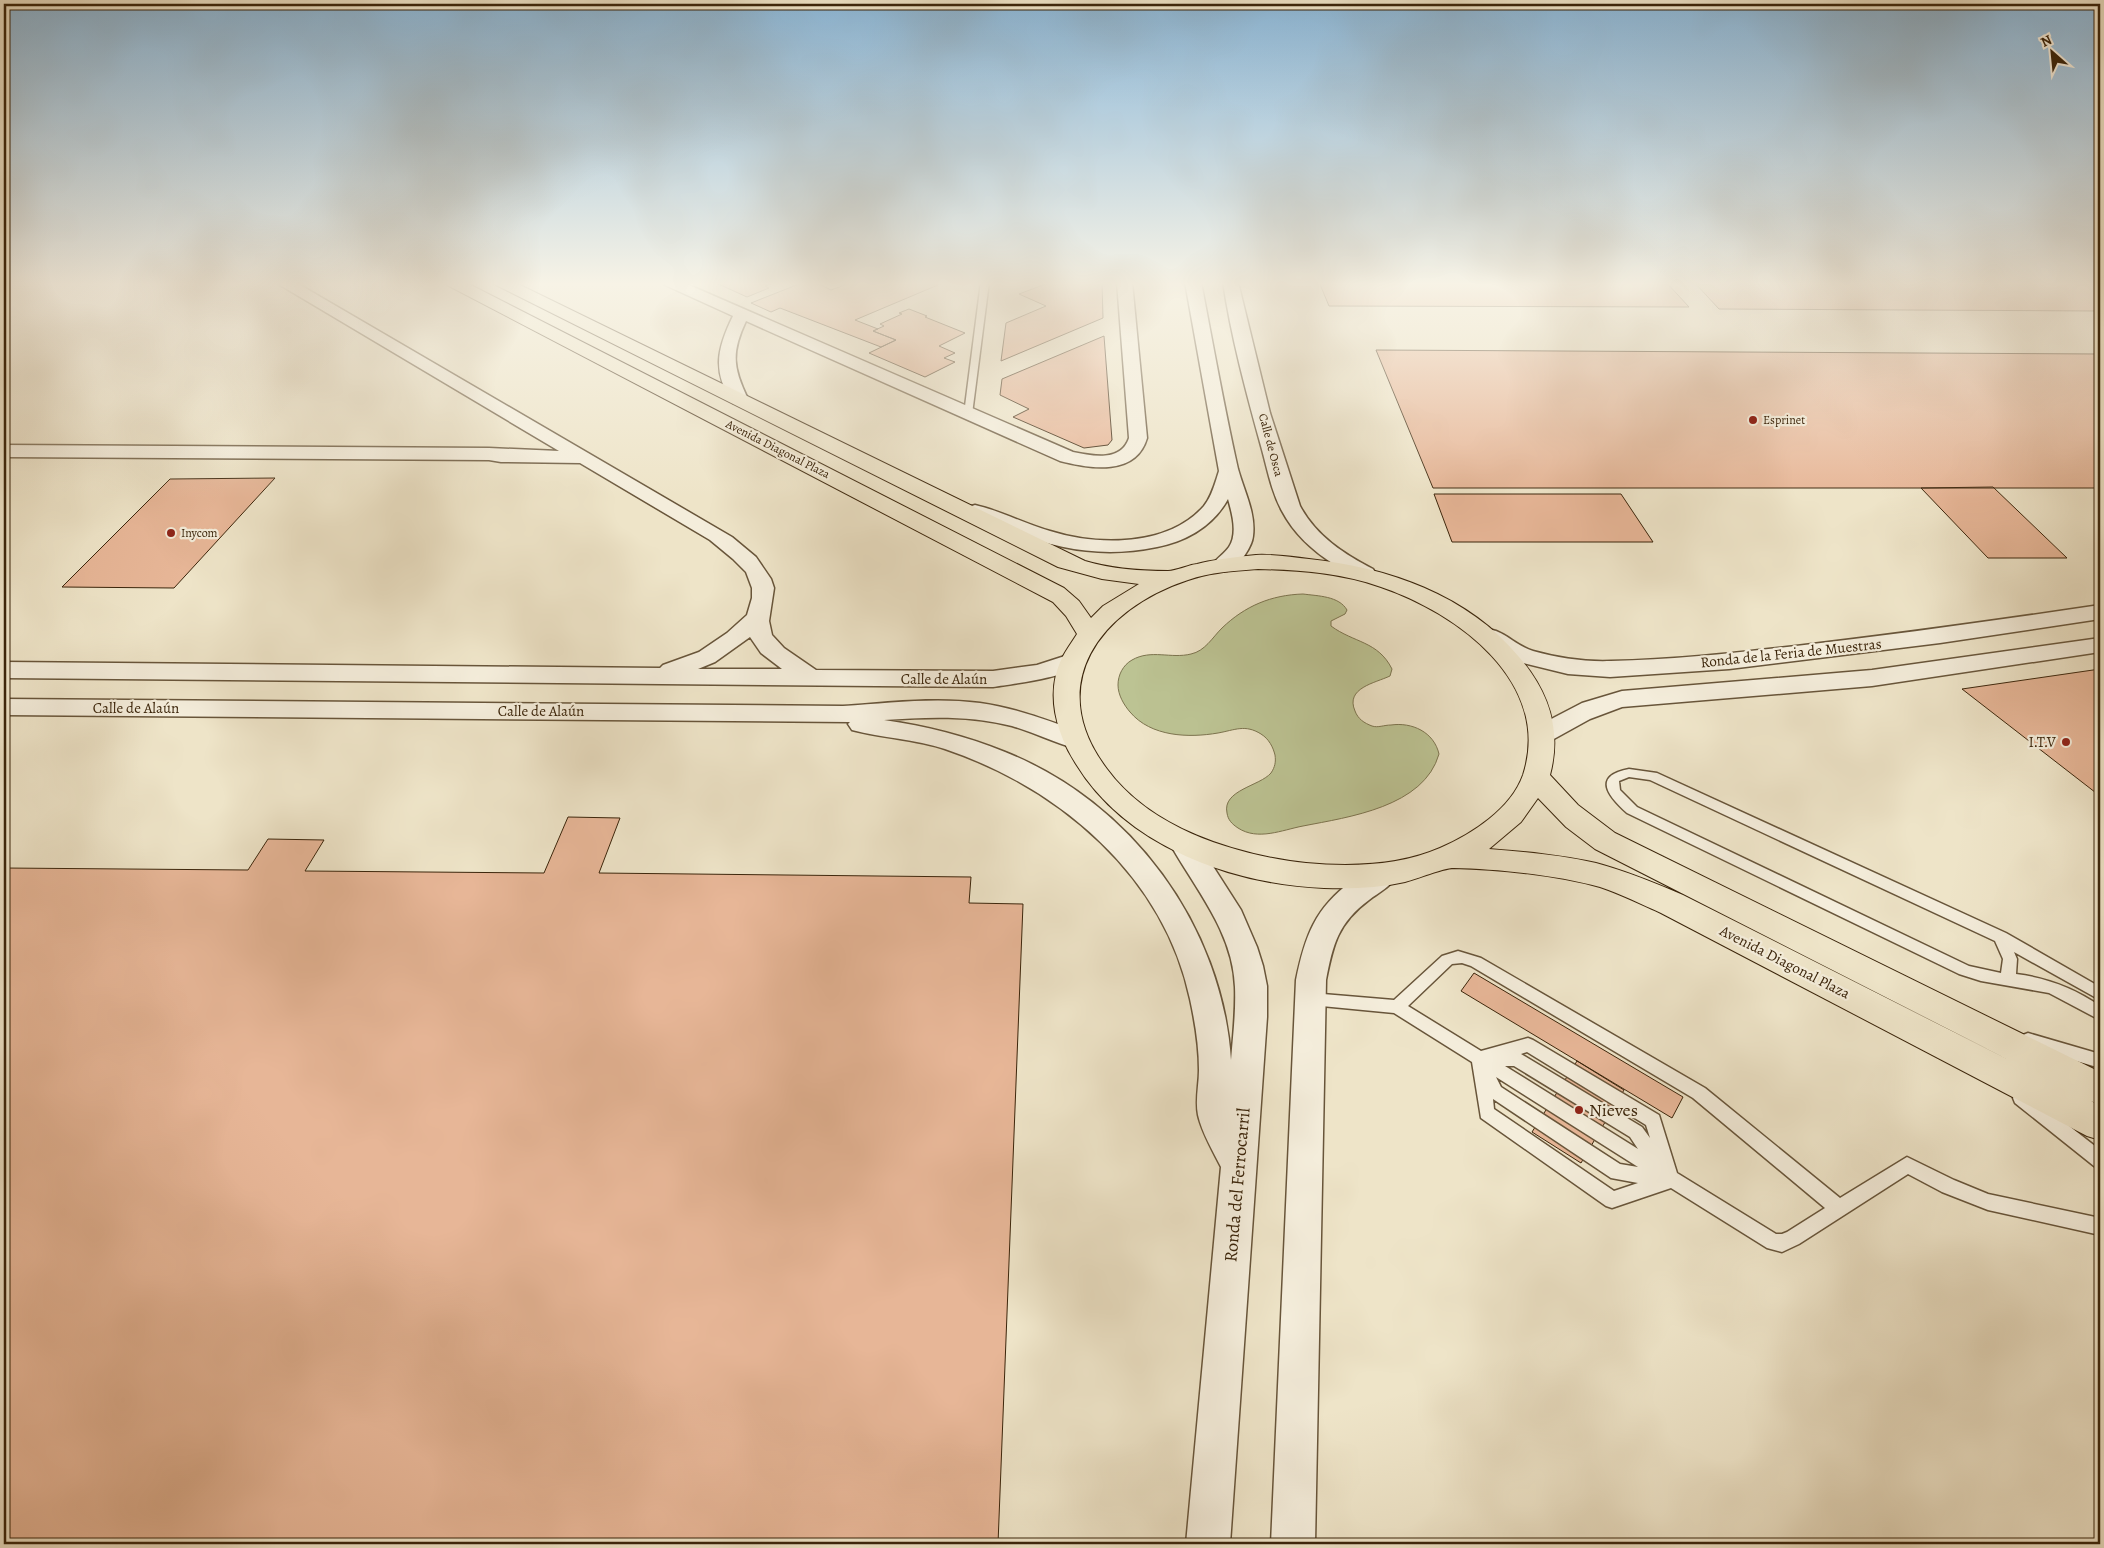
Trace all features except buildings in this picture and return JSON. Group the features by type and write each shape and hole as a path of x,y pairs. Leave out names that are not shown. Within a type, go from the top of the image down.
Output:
{"main road":[{"name":"Avenida Diagonal Plaza","path":"593,354 1056,593 1066,600 1077,612 1088,633"},
{"name":"Avenida Diagonal Plaza","path":"649,354 1081,568 1148,578 1173,576"},
{"path":"1258,562 1329,567 1365,574 1410,589 1450,610 1486,635 1514,665 1534,698 1543,734 1536,777 1524,800 1505,821 1480,840 1452,857 1417,868 1383,875 1345,877 1269,871 1238,863 1183,842 1151,824 1111,792 1097,777 1074,739 1066,697 1072,662 1088,633 1111,610 1140,591 1173,576 1223,565 1258,562"},
{"name":"Avenida Diagonal Plaza","path":"1536,777 1570,815 1605,841 1971,1040 2100,1124"},
{"name":"Avenida Diagonal Plaza","path":"1452,857 1554,867 1596,875 1632,886 1971,1040 2100,1089"}],"street":[{"path":"408,354 717,536 751,563 759,577 763,595 757,618 760,635 777,654 810,677"},
{"name":"Avenida Diagonal Plaza","path":"726,354 727,376 738,398"},
{"path":"834,354 1067,457 1085,461 1114,460 1134,451 1138,446 1131,354"},
{"path":"1206,354 1228,471 1240,512 1243,537 1240,545 1223,565"},
{"name":"Calle de Osca","path":"1247,354 1267,436 1286,498 1293,514 1324,547 1346,565 1365,574"},
{"path":"495,453 519,436 526,424"},
{"path":"4,451 495,453 552,440"},
{"path":"525,455 539,450 552,440"},
{"path":"495,453 501,456 525,455 584,458"},
{"path":"940,498 1060,542 1088,547 1116,548 1142,545 1173,536 1195,524 1217,502 1228,471"},
{"name":"Ronda de la Feria de Muestras","path":"1486,635 1523,656 1568,666 1610,669 1730,661 1843,648 1940,636 2100,612"},
{"path":"657,676 707,657 735,638 757,618"},
{"name":"Ronda de la Feria de Muestras","path":"1543,734 1574,715 1600,704 1622,699 1872,678 2100,645"},
{"name":"Calle de Alaún","path":"4,670 993,679 1039,672 1072,662"},
{"name":"Calle de Alaún","path":"4,707 843,714 947,709 975,711 1019,720 1074,739"},
{"path":"843,714 862,724 954,743 1031,774 1079,804 1136,858 1167,902 1194,958 1204,990 1211,1024 1215,1063 1216,1114 1238,1166"},
{"name":"Ronda del Ferrocarril","path":"1183,842 1228,914 1246,962 1250,986 1251,1017 1208,1544"},
{"path":"1294,1544 1311,999 1314,963 1324,928 1333,914 1344,903 1383,875"}],"lane":[{"path":"968,414 976,354"},
{"path":"2100,994 2001,937 1653,776 1640,772 1625,773 1616,776 1612,782 1612,791 1619,800 1632,810 1964,970 1978,976 2053,988 2077,998 2100,1014"},
{"path":"2001,937 2010,959 2008,980"},
{"path":"1397,1007 1447,960 1456,956 1476,962 1699,1093 1840,1209"},
{"path":"1311,999 1397,1007 1479,1059 1516,1059 1636,1132 1671,1180 1773,1242 1782,1243 1793,1238 1907,1165 1948,1186 1988,1202 2100,1227"},
{"path":"1971,1040 2097,1058"},
{"path":"1971,1040 2100,1160"},
{"path":"1479,1059 1487,1114 1612,1200 1671,1180"},
{"path":"1479,1059 1494,1092 1617,1172 1671,1180"}],"green space":[{"path":"1303,594 1334,599 1343,605 1347,610 1345,614 1331,621 1331,626 1373,648 1380,653 1392,669 1390,676 1363,688 1354,697 1353,703 1356,714 1366,724 1374,727 1399,724 1421,730 1432,740 1439,754 1431,772 1418,786 1402,798 1362,813 1342,818 1278,832 1254,834 1238,828 1229,820 1227,805 1236,794 1266,778 1271,773 1275,758 1273,749 1264,736 1245,728 1207,735 1183,735 1171,734 1149,727 1130,712 1124,703 1118,689 1119,678 1124,667 1132,660 1146,655 1176,656 1191,654 1204,647 1231,620 1249,608 1269,599"}],"place":[{"name":"Esprinet","path":"1753,420"},
{"name":"Inycom","path":"171,533"},
{"name":"I.T.V","path":"2066,742"},
{"name":"Nieves","path":"1579,1110"}]}
